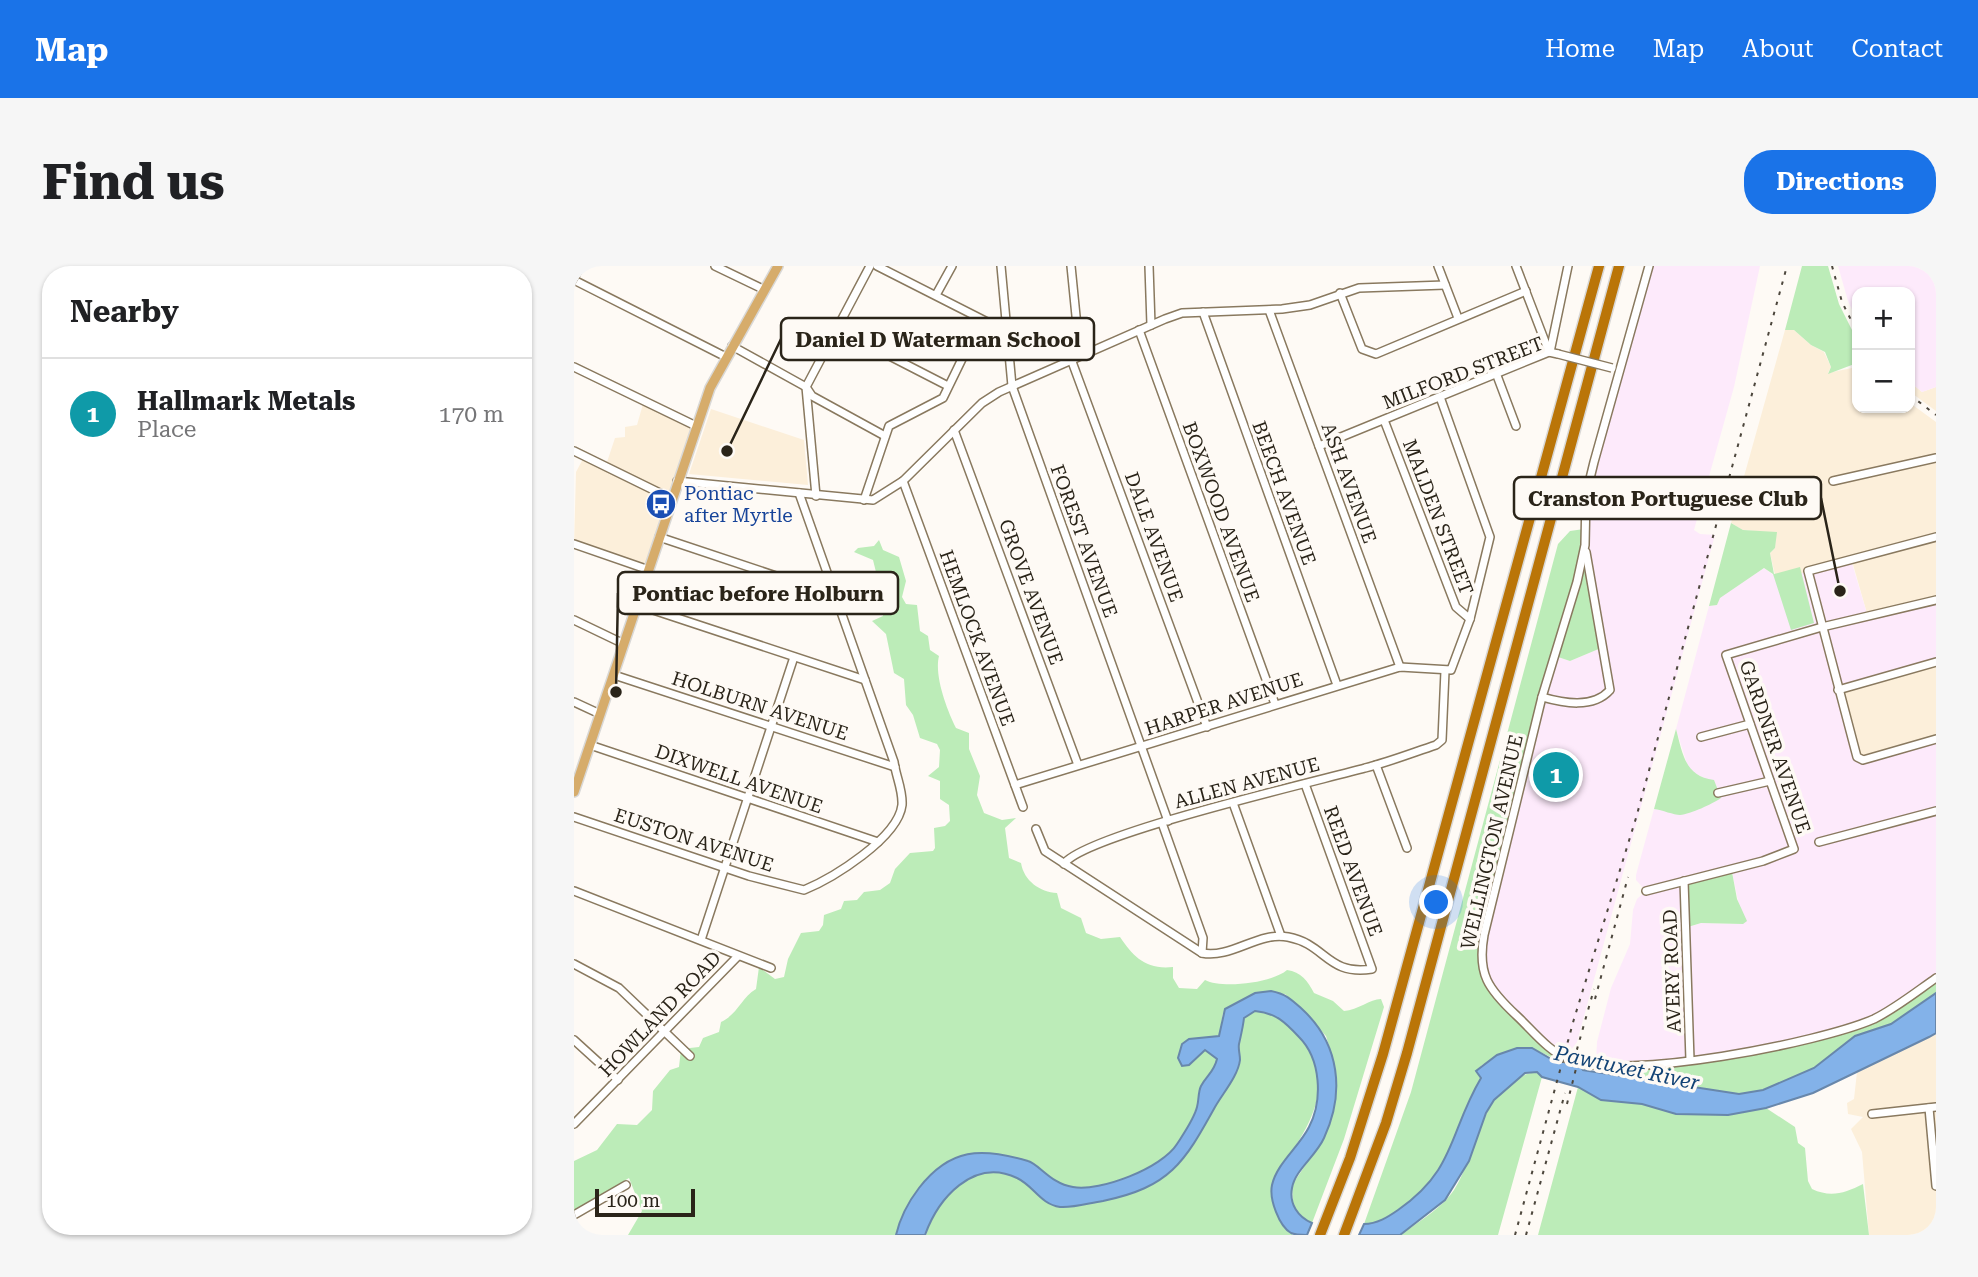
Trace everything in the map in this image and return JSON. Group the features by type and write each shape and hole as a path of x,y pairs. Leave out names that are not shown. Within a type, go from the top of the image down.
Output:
{"highway":[{"path":"1320,1235 1362,1124 1383,1054 1599,266"},
{"path":"1344,1235 1397,1089 1619,266"}],"main road":[{"path":"574,792 710,388 779,266"}],"street":[{"path":"580,266 574,279 726,357"},
{"path":"715,266 765,290"},
{"path":"816,496 806,387 870,266"},
{"path":"877,266 1007,332"},
{"path":"936,295 951,266"},
{"name":"FOREST AVENUE","path":"1001,266 1012,386 1143,746 1203,938 1202,953"},
{"name":"DALE AVENUE","path":"1071,266 1075,357 1207,727"},
{"path":"1149,266 1151,325"},
{"path":"1438,266 1458,318"},
{"path":"1516,266 1554,353"},
{"path":"1554,353 1569,266"},
{"name":"WELLINGTON AVENUE","path":"1650,266 1586,495 1584,545 1576,589 1542,697 1479,960 1488,985 1532,1031 1569,1059 1595,1065 1690,1060 1797,1042 1871,1020 1936,978"},
{"path":"677,481 864,500 879,497 903,481 982,403 1075,357 1177,315 1310,305 1359,288 1445,285"},
{"path":"1340,293 1362,349 1368,353 1379,352 1526,291"},
{"name":"ASH AVENUE","path":"1269,310 1400,667"},
{"name":"BEECH AVENUE","path":"1203,312 1337,685"},
{"path":"864,500 885,436 894,424 938,403 981,320"},
{"path":"836,330 948,386"},
{"name":"BOXWOOD AVENUE","path":"1139,330 1275,704"},
{"path":"732,346 806,387 813,396 885,436"},
{"name":"MILFORD STREET","path":"1319,446 1496,373 1554,353 1621,371"},
{"path":"574,367 696,426"},
{"path":"1496,373 1516,426"},
{"path":"1440,397 1490,537 1470,620 1451,670 1445,671"},
{"name":"MALDEN STREET","path":"1384,420 1456,607 1470,620"},
{"name":"GROVE AVENUE","path":"954,430 1078,765"},
{"path":"574,451 671,499"},
{"path":"1833,481 1936,458"},
{"name":"HEMLOCK AVENUE","path":"903,481 1023,807"},
{"path":"799,493 895,767 902,795 900,814 878,842"},
{"path":"659,537 836,596"},
{"path":"1936,537 1808,571 1857,757 1861,759 1936,739"},
{"path":"574,544 649,570"},
{"path":"1542,697 1572,704 1605,695 1610,690 1584,545"},
{"path":"1822,627 1936,600"},
{"path":"638,605 865,680"},
{"path":"574,620 624,645"},
{"name":"GARDNER AVENUE","path":"1684,881 1763,861 1794,849 1726,655 1822,627"},
{"path":"701,940 793,657"},
{"path":"1838,690 1936,662"},
{"name":"HARPER AVENUE","path":"1015,785 1400,667 1445,671"},
{"name":"ALLEN AVENUE","path":"1064,864 1069,856 1165,822 1376,765 1436,745 1442,740 1445,724 1445,671"},
{"name":"HOLBURN AVENUE","path":"614,675 895,767"},
{"path":"574,702 600,715"},
{"path":"1701,737 1750,724"},
{"name":"DIXWELL AVENUE","path":"590,745 878,842"},
{"path":"1376,765 1407,848"},
{"path":"1718,793 1770,781"},
{"name":"REED AVENUE","path":"1281,936 1303,941 1343,970 1372,969 1305,784"},
{"path":"1036,829 1045,851 1202,953 1215,955 1281,936 1233,803"},
{"path":"1819,842 1936,811"},
{"name":"EUSTON AVENUE","path":"574,817 804,890 878,842"},
{"path":"1646,891 1684,881"},
{"name":"AVERY ROAD","path":"1684,881 1690,1060"},
{"path":"574,891 771,968"},
{"name":"HOWLAND ROAD","path":"574,1124 738,956"},
{"path":"574,964 612,982 690,1056"},
{"path":"574,1040 618,1080"},
{"path":"1872,1114 1933,1107 1936,1186"},
{"path":"574,1215 626,1185"}],"shaded area":[{"path":"1650,266 1760,266 1734,387 1694,530 1700,534 1715,535 1577,1042 1566,1057 1543,1040 1487,981 1483,948 1554,656 1570,661 1601,648 1585,561 1587,494"},
{"path":"1838,266 1936,266 1936,387 1922,392 1915,386 1915,287 1852,287 1852,309"},
{"path":"1785,330 1794,330 1824,352 1831,367 1828,373 1852,368 1852,413 1915,413 1915,407 1936,422 1936,599 1868,617 1852,561 1779,579 1775,575 1770,553 1775,548 1776,533 1743,530 1731,523"},
{"path":"1915,386 1922,392 1936,387 1936,411 1915,395"},
{"path":"643,404 696,425 650,567 574,546 576,472 584,457 606,465 615,438 625,437 625,427 637,425"},
{"path":"711,409 804,440 808,485 689,474"},
{"path":"1851,560 1868,617 1936,599 1936,662 1840,689 1861,759 1936,739 1936,978 1873,1019 1765,1048 1654,1063 1596,1062 1597,1042 1611,988 1630,944 1633,910 1637,899 1646,891 1636,880 1636,875 1654,809 1674,812 1698,809 1721,798 1704,778 1689,770 1676,729 1709,606 1717,605 1719,598 1764,568 1779,579","holes":["1732,872 1743,924 1701,923 1689,927"]},
{"path":"1936,662 1936,739 1861,759 1840,689"},
{"path":"1936,1033 1936,1235 1869,1235 1862,1152 1851,1129 1863,1117 1848,1114 1847,1103 1854,1099 1857,1072"}],"green space":[{"path":"1802,266 1828,266 1839,304 1852,330 1852,365 1828,374 1831,367 1825,352 1811,345 1794,330 1785,330"},
{"path":"1731,523 1743,530 1777,532 1775,548 1770,553 1774,574 1800,567 1814,623 1791,630 1773,574 1764,568 1720,598 1717,605 1709,606"},
{"path":"1584,529 1593,613 1601,648 1570,661 1555,656 1539,711 1482,960 1494,992 1566,1059 1563,1063 1532,1048 1482,1065 1476,1071 1481,1078 1449,1149 1431,1180 1394,1213 1364,1224 1411,1092 1558,544 1570,531"},
{"path":"879,540 883,550 899,557 906,581 902,597 906,604 917,605 920,631 928,636 930,650 939,656 938,673 949,712 956,728 969,733 969,749 980,776 977,795 984,813 1002,820 1016,818 1005,828 1009,858 1021,863 1029,880 1034,884 1057,893 1061,908 1081,918 1086,933 1101,939 1120,937 1130,950 1147,964 1173,967 1173,978 1179,988 1197,989 1205,980 1223,984 1259,981 1287,970 1300,975 1314,993 1333,1001 1344,1011 1381,999 1384,1007 1344,1139 1312,1223 1304,1220 1293,1205 1292,1185 1325,1136 1335,1066 1326,1036 1285,994 1223,1013 1219,1036 1190,1039 1181,1047 1189,1065 1205,1050 1217,1059 1203,1082 1188,1126 1177,1144 1165,1156 1141,1172 1113,1183 1085,1188 1073,1187 1052,1179 1028,1161 996,1154 968,1154 942,1165 919,1188 908,1204 896,1235 628,1235 642,1211 629,1178 574,1211 574,1161 597,1150 617,1124 637,1125 652,1110 653,1091 670,1070 679,1067 681,1049 699,1047 703,1038 719,1032 721,1022 732,1015 756,989 759,967 775,979 784,977 788,959 801,933 819,931 824,915 841,909 844,901 857,900 864,892 880,890 890,883 895,869 910,853 933,851 934,828 945,826 950,821 949,805 940,799 940,781 928,776 939,767 940,750 937,744 920,738 913,715 906,705 904,679 894,673 886,634 872,621 883,616 885,603 875,593 863,591 868,579 876,572 873,560 854,552 858,548 874,546"},
{"path":"1676,729 1687,763 1697,774 1714,780 1721,798 1680,815 1654,809"},
{"path":"1732,872 1737,899 1747,921 1743,924 1701,923 1688,927 1688,880"},
{"path":"1936,978 1936,993 1891,1024 1855,1036 1814,1068 1763,1090 1739,1094 1595,1072 1596,1066 1654,1063 1765,1048 1876,1017"},
{"path":"1255,1011 1273,1015 1291,1028 1309,1051 1317,1068 1319,1086 1310,1120 1279,1170 1288,1231 1293,1235 926,1235 948,1195 972,1177 986,1173 1001,1173 1017,1178 1042,1199 1060,1207 1126,1195 1160,1180 1184,1158 1233,1078 1239,1065 1244,1018"},
{"path":"1537,1072 1542,1077 1498,1235 1400,1235 1436,1209 1454,1190 1484,1119 1504,1088 1518,1078"},
{"path":"1578,1087 1601,1100 1642,1104 1676,1114 1728,1115 1766,1108 1795,1127 1798,1143 1805,1148 1808,1181 1812,1189 1838,1193 1863,1184 1869,1235 1538,1235"}],"water":[{"path":"1271,991 1291,1000 1315,1023 1331,1053 1335,1070 1335,1104 1331,1121 1320,1145 1297,1175 1292,1188 1296,1209 1312,1223 1307,1235 1297,1235 1287,1230 1279,1218 1271,1191 1278,1169 1309,1127 1318,1092 1316,1068 1306,1046 1289,1027 1274,1016 1255,1011 1244,1018 1239,1066 1233,1078 1184,1158 1160,1180 1126,1195 1060,1207 1042,1199 1017,1178 1001,1173 986,1173 972,1177 948,1196 925,1235 896,1235 908,1204 919,1188 942,1165 968,1154 1011,1156 1028,1161 1058,1182 1085,1188 1114,1182 1158,1162 1177,1144 1188,1126 1196,1112 1201,1086 1217,1059 1205,1050 1189,1065 1182,1066 1178,1058 1182,1044 1189,1039 1219,1036 1225,1009 1255,993"},
{"path":"1936,993 1936,1033 1813,1093 1766,1108 1728,1115 1676,1114 1642,1104 1601,1100 1578,1087 1542,1077 1537,1072 1525,1073 1494,1100 1486,1113 1469,1161 1445,1200 1400,1235 1359,1235 1364,1224 1394,1213 1431,1180 1449,1149 1481,1078 1476,1071 1497,1055 1517,1048 1532,1048 1553,1060 1580,1065 1583,1070 1739,1094 1763,1090 1814,1068 1855,1036 1891,1024"}],"railway":[{"path":"1515,1235 1574,1019 1636,818 1787,266"},
{"path":"1832,266 1842,302 1852,322"},
{"path":"1915,399 1936,415"},
{"path":"1595,999 1628,877"},
{"path":"1574,1060 1594,989"},
{"path":"1567,1104 1580,1053"},
{"path":"1526,1235 1565,1093"}],"place":[{"name":"Daniel D Waterman School","path":"727,451"},
{"name":"Pontiac after Myrtle","path":"661,504"},
{"name":"Cranston Portuguese Club","path":"1840,591"},
{"name":"Pontiac before Holburn","path":"616,692"},
{"name":"Hallmark Metals","path":"1556,775"}],"water label":[{"name":"Pawtuxet River","path":"1627,1068"}]}
